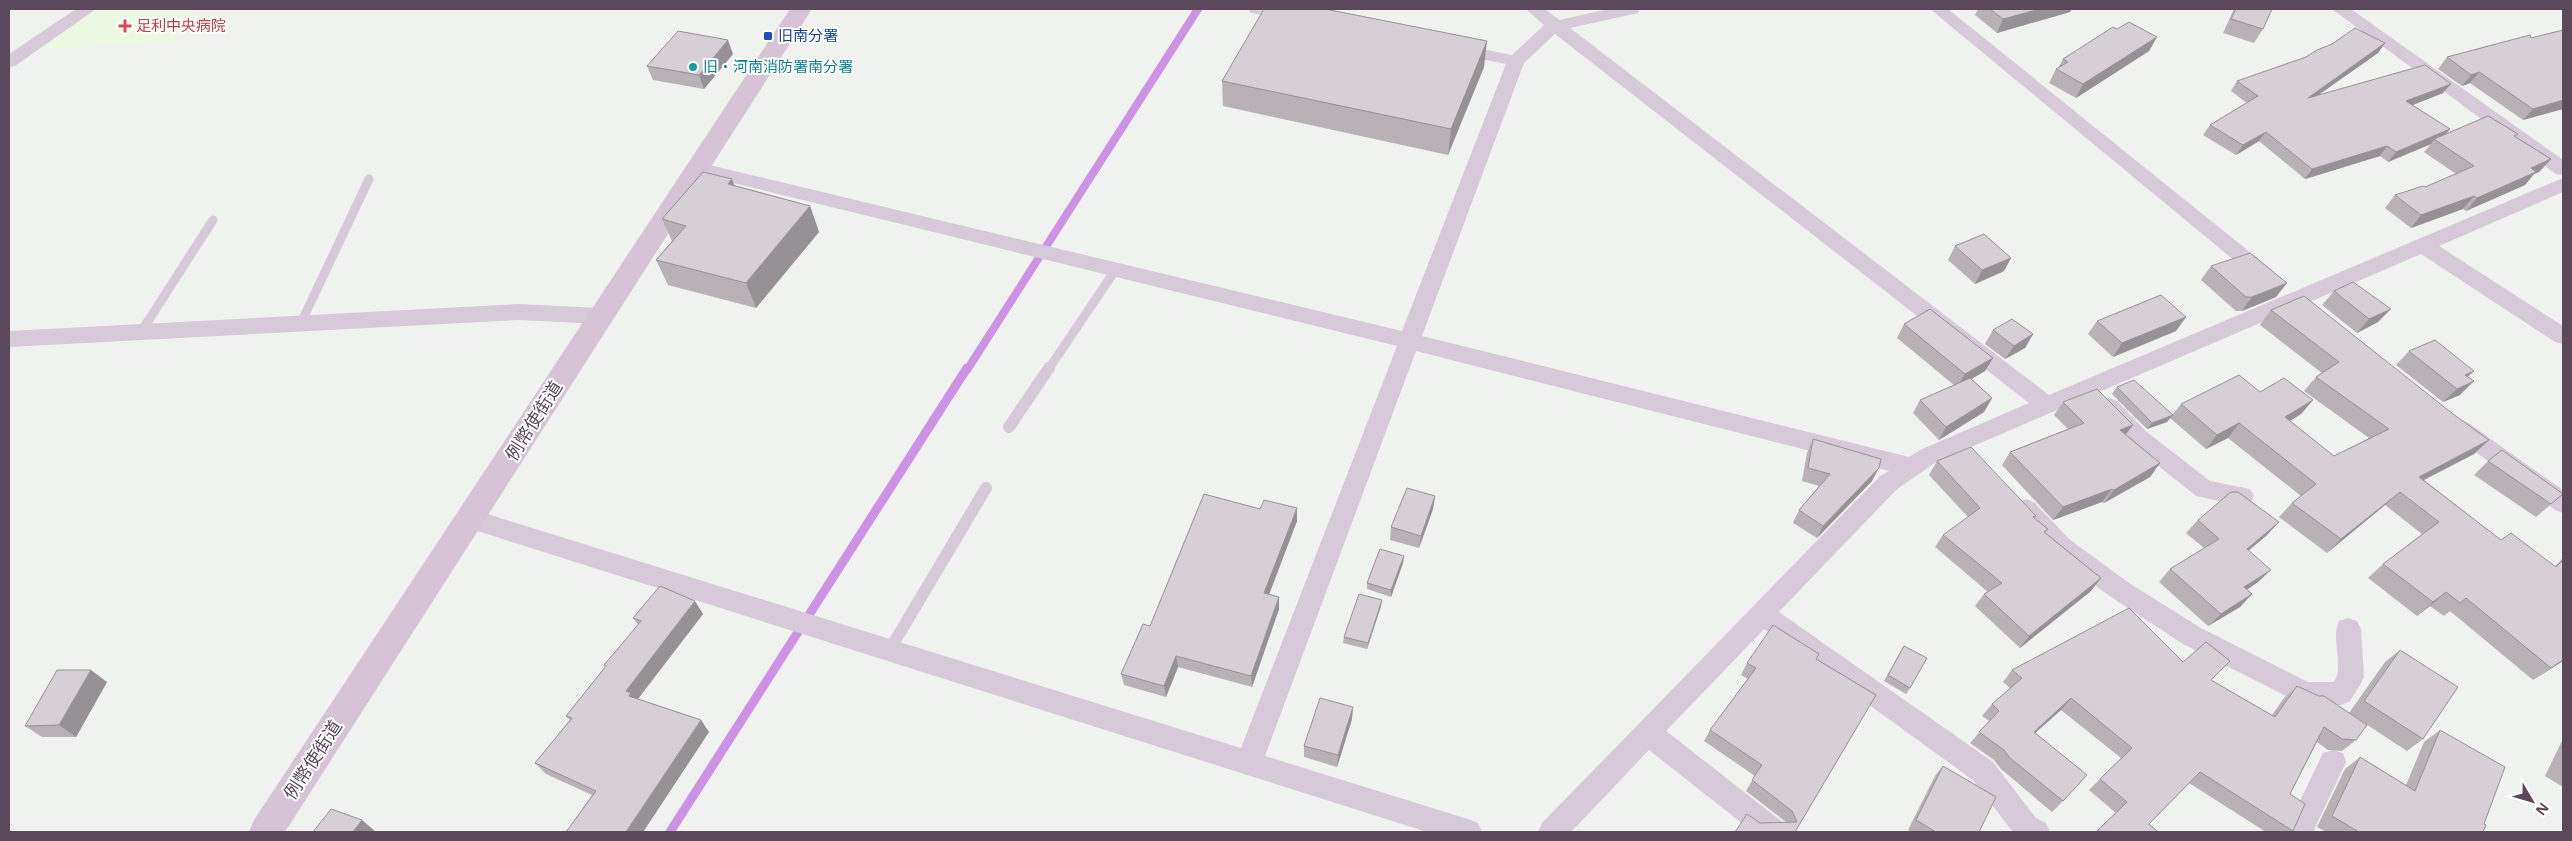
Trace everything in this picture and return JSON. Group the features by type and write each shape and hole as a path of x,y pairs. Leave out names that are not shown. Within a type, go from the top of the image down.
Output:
{"main road":[{"name":"例幣使街道","path":"266,832 801,9"}],"street":[{"path":"9,62 87,9"},
{"path":"1257,9 1305,18"},
{"path":"1534,9 2047,405"},
{"path":"1249,762 1516,61 1554,26 1632,9"},
{"path":"1938,9 2303,305"},
{"path":"2340,9 2563,169"},
{"path":"1440,46 1516,61"},
{"path":"697,168 1410,341 1911,467"},
{"path":"1552,832 1888,483 1928,456 2089,387 2303,305 2422,245 2563,185"},
{"path":"2422,245 2563,336"},
{"path":"9,339 520,312 600,316"},
{"path":"2089,387 2139,438 2204,489 2242,496"},
{"path":"2440,415 2563,503"},
{"path":"1962,441 1982,462"},
{"path":"2008,490 2060,546 2120,590 2192,636 2306,694 2341,693 2351,677 2348,629"},
{"path":"471,519 1468,832"},
{"path":"1762,614 1983,771 2026,827 2036,832"},
{"path":"1648,733 1774,832"},
{"path":"2299,832 2333,762"}],"lane":[{"path":"301,323 369,179"},
{"path":"141,332 213,220"},
{"path":"1009,427 1116,269"},
{"path":"889,651 986,488"}],"shaded area":[{"name":"足利中央病院","path":"89,9 197,9 172,43 34,49"}],"building":[{"path":"1264,9 1325,9 1487,41 1451,129 1222,81"},
{"path":"1990,9 2040,9 2003,19"},
{"path":"2236,9 2272,9 2263,29 2231,19"},
{"path":"2129,22 2157,37 2083,84 2056,69 2068,62 2063,59 2113,27 2117,29"},
{"path":"2355,28 2385,43 2308,98 2425,65 2451,84 2406,101 2450,129 2396,152 2387,146 2312,169 2266,132 2243,145 2210,125 2258,96 2237,81 2306,57 2332,44"},
{"path":"2563,30 2563,100 2533,109 2479,72 2471,75 2447,57 2530,35 2531,38"},
{"path":"678,31 728,40 699,75 647,66"},
{"path":"2488,116 2518,134 2514,136 2551,159 2531,168 2536,172 2477,198 2474,196 2421,215 2395,195 2425,187 2474,166 2434,139"},
{"path":"703,172 732,179 728,184 810,206 746,283 656,260 686,226 662,219"},
{"path":"1984,234 2011,258 1982,270 1955,246"},
{"path":"2250,253 2287,283 2252,297 2246,297 2211,266"},
{"path":"2353,282 2391,309 2369,319 2334,291"},
{"path":"2161,295 2186,317 2122,343 2097,321"},
{"path":"2304,296 2453,414 2489,440 2419,477 2501,540 2511,533 2556,567 2563,560 2563,660 2551,668 2466,598 2460,603 2446,592 2433,602 2383,564 2439,522 2400,492 2341,539 2292,503 2316,484 2239,423 2217,435 2181,404 2239,375 2260,392 2284,378 2313,400 2285,417 2334,456 2389,429 2316,377 2339,362 2271,310"},
{"path":"1930,309 1993,358 1965,374 1904,324"},
{"path":"2012,319 2033,334 2014,346 1993,330"},
{"path":"2435,340 2474,371 2465,375 2474,381 2457,389 2409,351"},
{"path":"1970,378 1992,398 1946,427 1920,400"},
{"path":"2134,380 2173,415 2152,423 2117,387"},
{"path":"2097,389 2133,425 2120,430 2160,463 2114,490 2112,489 2063,507 2010,452 2084,423 2063,402"},
{"path":"1813,439 1881,459 1879,468 1823,526 1799,510 1830,474 1808,468"},
{"path":"1971,447 2036,516 2033,517 2048,529 2044,532 2101,578 2029,636 1984,594 2002,583 1943,535 1980,508 1937,461"},
{"path":"2502,450 2563,494 2551,504 2488,461"},
{"path":"1407,488 1435,496 1421,536 1391,527"},
{"path":"2231,492 2238,492 2279,522 2247,549 2271,570 2244,587 2252,594 2221,614 2170,569 2219,539 2198,520"},
{"path":"1204,494 1260,509 1264,500 1297,508 1264,593 1279,597 1251,676 1176,656 1164,686 1121,674 1143,624 1150,626"},
{"path":"1380,549 1404,556 1391,590 1367,583"},
{"path":"660,586 695,601 626,691 631,693 629,696 701,720 626,832 566,832 596,791 535,763 572,718 566,716 606,666 604,665 641,621 633,618"},
{"path":"1359,594 1382,600 1368,643 1344,637"},
{"path":"2129,608 2183,662 2206,642 2230,661 2211,680 2275,717 2297,686 2319,696 2324,696 2367,725 2356,740 2342,739 2324,727 2290,794 2305,804 2293,831 2200,772 2149,824 2158,832 2100,832 2098,830 2127,802 2100,779 2132,748 2071,698 2034,732 2087,775 2063,801 2010,758 2004,750 1979,732 1999,711 1992,704 2022,678 2012,670"},
{"path":"1773,625 1819,654 1816,659 1876,695 1795,832 1735,832 1747,814 1760,823 1797,822 1792,811 1752,780 1762,765 1710,730 1756,668 1747,663"},
{"path":"1904,646 1927,658 1910,688 1888,675"},
{"path":"2400,650 2458,687 2423,739 2364,701"},
{"path":"57,670 91,670 59,725 25,726"},
{"path":"1320,698 1353,707 1338,755 1304,746"},
{"path":"2440,730 2505,767 2484,824 2486,825 2483,832 2359,832 2332,816 2360,757 2415,791"},
{"path":"1943,766 1996,797 1979,832 1936,832 1916,820"},
{"path":"331,809 362,820 353,832 313,832"}],"waterway":[{"path":"967,370 1198,9"},
{"path":"670,832 967,368"}],"place":[{"name":"足利中央病院","path":"125,26"},
{"name":"旧南分署","path":"768,36"},
{"name":"旧・河南消防署南分署","path":"693,67"}]}
